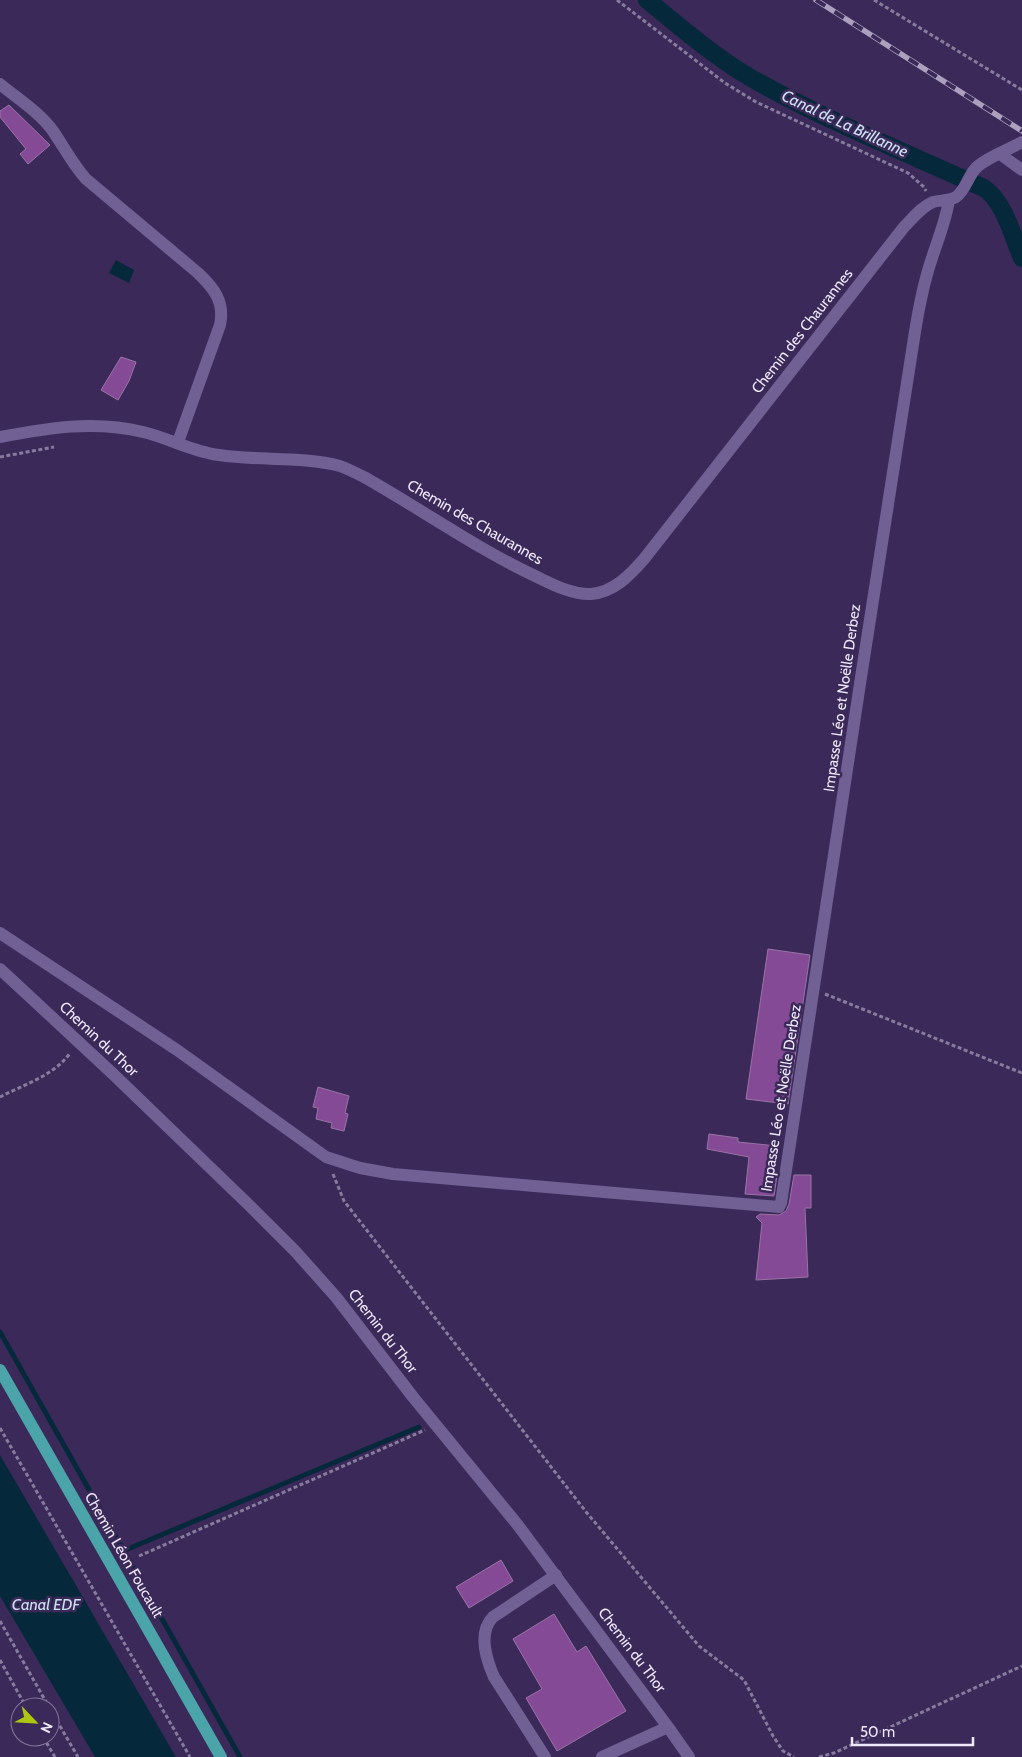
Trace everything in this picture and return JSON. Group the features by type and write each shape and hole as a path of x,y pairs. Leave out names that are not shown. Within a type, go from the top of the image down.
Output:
{"main road":[{"name":"Chemin Léon Foucault","path":"0,1370 221,1757"}],"street":[{"path":"0,84 40,116 52,130 76,168 86,179 198,273 210,285 218,297 222,310 220,325 178,442"},
{"path":"931,203 949,200 957,196 978,166 1022,142"},
{"path":"1000,154 1022,170"},
{"name":"Impasse Léo et Noëlle Derbez","path":"326,1157 360,1168 393,1174 776,1207 781,1205 915,331 932,259 946,219 949,200"},
{"name":"Chemin des Chaurannes","path":"0,437 55,427 86,425 114,427 142,432 220,456 310,462 341,467 364,477 494,555 550,583 582,593 593,594 622,582 644,560 888,246 920,210 931,203"},
{"path":"0,933 177,1050 326,1157"},
{"name":"Chemin du Thor","path":"0,969 112,1073 295,1251 336,1297 517,1524 689,1757"},
{"path":"545,1757 494,1677 490,1668 484,1636 488,1622 493,1617 556,1575"},
{"path":"602,1757 668,1727"}],"path":[{"path":"617,0 725,83 756,102 908,173 924,187 931,203"},
{"path":"874,0 1022,90"},
{"path":"0,457 54,447"},
{"path":"825,994 1022,1072"},
{"path":"0,1097 52,1070 65,1061 78,1042"},
{"path":"326,1157 344,1200 587,1513 699,1646 744,1680 773,1736 783,1751 794,1757"},
{"path":"139,1556 437,1425"},
{"path":"0,1428 190,1757"},
{"path":"0,1621 43,1697"},
{"path":"0,1660 20,1697"},
{"path":"819,1757 834,1753 1022,1666"},
{"path":"60,1727 78,1757"}],"water":[{"path":"116,260 134,270 129,283 109,273"},
{"name":"Canal EDF","path":"0,1455 176,1757 95,1757 0,1596"}],"building":[{"path":"9,105 50,145 28,164 20,154 26,149 0,117 0,111"},
{"path":"121,357 136,362 129,381 118,400 101,390"},
{"path":"768,949 810,955 788,1104 746,1099"},
{"path":"318,1087 349,1096 345,1113 348,1114 344,1131 331,1128 332,1123 316,1119 318,1108 313,1107"},
{"path":"709,1134 738,1138 738,1142 777,1146 775,1175 777,1175 774,1196 745,1194 749,1157 707,1149"},
{"path":"794,1175 811,1175 811,1208 805,1208 808,1277 756,1280 762,1223 756,1217 760,1214 779,1215 786,1211"},
{"path":"501,1560 513,1581 469,1608 456,1587"},
{"path":"554,1614 577,1652 586,1646 626,1711 557,1751 526,1698 542,1689 513,1639"}],"waterway":[{"name":"Canal de La Brillanne","path":"647,0 716,55 760,83 843,125 984,188 991,194 1003,211 1022,258"},
{"path":"0,1332 240,1757"},
{"path":"123,1551 419,1427"}],"railway":[{"path":"816,0 1022,131"}]}
